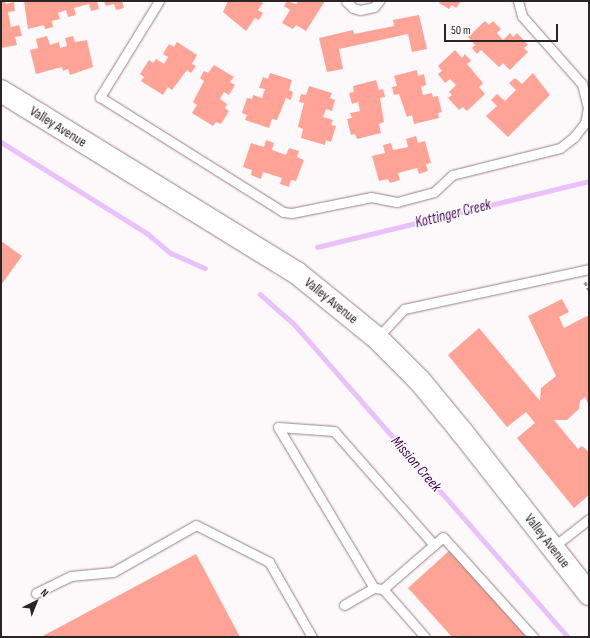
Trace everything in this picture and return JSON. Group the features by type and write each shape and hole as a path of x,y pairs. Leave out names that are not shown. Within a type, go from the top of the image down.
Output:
{"street":[{"name":"Valley Avenue","path":"1,91 297,273 377,338 443,409 589,594"}],"lane":[{"path":"158,1 100,97 283,212 292,213 371,197 397,202 412,198 434,192 452,175 560,148 574,137 585,123 588,108 582,84 522,16 518,1"},
{"path":"346,1 353,8 360,10 374,7 379,1"},
{"path":"377,338 404,309 589,268"},
{"path":"425,637 378,589 278,427 334,431 434,545"},
{"path":"553,547 589,519"},
{"path":"36,593 71,576 113,572 196,525 270,562 312,637"},
{"path":"344,605 378,589 443,537 533,637"}],"building":[{"path":"1,1 5,1 6,4 14,2 15,11 8,12 11,27 19,25 22,36 15,37 17,45 1,48"},
{"path":"24,1 97,1 99,9 91,11 89,4 74,8 76,15 68,17 66,10 58,13 60,19 52,21 53,27 45,29 44,25 28,29"},
{"path":"104,1 122,1 124,8 116,10 114,4 106,6"},
{"path":"228,1 260,1 263,3 258,10 263,13 259,20 255,18 246,31 223,12"},
{"path":"287,1 296,4 298,1 325,1 306,31 296,25 293,29 282,23 290,10 284,6"},
{"path":"440,1 461,1 456,8 452,5 449,9 439,3"},
{"path":"419,15 427,49 412,52 408,34 339,49 343,69 327,72 319,38 353,30 354,34 394,26 393,20"},
{"path":"485,21 489,25 493,21 501,29 497,33 503,40 510,33 513,37 517,33 528,45 524,48 528,52 510,70 503,63 499,67 481,50 477,54 472,48 475,45 468,37"},
{"path":"47,36 50,45 59,42 60,48 67,46 65,38 73,36 75,42 87,40 93,67 70,75 68,69 63,71 62,67 36,74 30,50 38,48 36,39"},
{"path":"177,42 197,55 192,64 196,66 191,73 187,70 172,90 168,87 163,95 141,81 144,77 140,74 149,60 153,63 156,59 164,64 168,57 163,54 169,44 174,47"},
{"path":"455,50 462,58 465,54 471,61 467,64 483,83 479,87 485,94 467,111 463,107 459,110 448,98 452,95 449,92 456,85 450,79 445,83 438,74 442,71 438,66"},
{"path":"214,65 234,77 230,82 235,85 229,95 224,92 220,99 227,104 225,108 229,111 221,124 216,122 213,126 192,113 197,105 193,102 204,81 200,78 204,71 208,73"},
{"path":"417,70 418,76 424,74 426,85 421,87 423,95 432,93 433,97 438,96 442,112 438,113 439,118 414,124 412,115 407,117 399,94 394,95 392,87 397,86 394,76"},
{"path":"270,73 292,80 289,90 293,92 291,100 286,98 277,120 272,119 269,128 245,120 247,115 242,113 247,98 252,99 253,95 262,98 265,89 259,88 263,77 268,79"},
{"path":"533,73 550,95 508,137 486,116 497,106 491,100 497,94 505,101 516,90 509,83 515,78 522,84"},
{"path":"376,80 379,90 383,89 385,97 380,98 384,122 379,124 381,133 357,139 355,134 351,135 347,119 352,118 350,113 360,111 358,102 352,104 349,93 354,92 353,86"},
{"path":"309,86 332,93 330,98 335,100 332,111 326,109 323,117 333,120 331,125 336,126 331,142 326,140 325,145 301,138 303,129 298,127 304,103 299,102 301,94 306,95"},
{"path":"416,136 418,143 425,141 431,163 426,164 428,171 419,174 417,168 398,173 400,180 390,183 388,179 379,181 372,156 385,153 383,145 391,143 393,150 408,147 406,139"},
{"path":"266,140 274,143 272,150 286,155 289,148 299,151 297,157 304,160 296,181 291,180 289,187 280,184 282,178 263,172 261,179 251,175 252,170 243,167 251,143 264,147"},
{"path":"1,241 22,256 1,285"},
{"path":"562,299 569,312 559,317 564,328 589,315 589,406 585,397 580,401 579,409 567,420 554,420 578,449 582,446 589,452 589,495 574,508 517,438 535,423 526,412 507,427 448,355 479,328 540,401 541,388 556,376 528,316"},
{"path":"450,550 528,637 452,637 408,588"},
{"path":"196,554 240,637 41,637"}],"waterway":[{"path":"1,142 148,234 171,253 205,268"},
{"name":"Kottinger Creek","path":"317,247 589,181"},
{"name":"Mission Creek","path":"260,294 295,325 568,637"}]}
